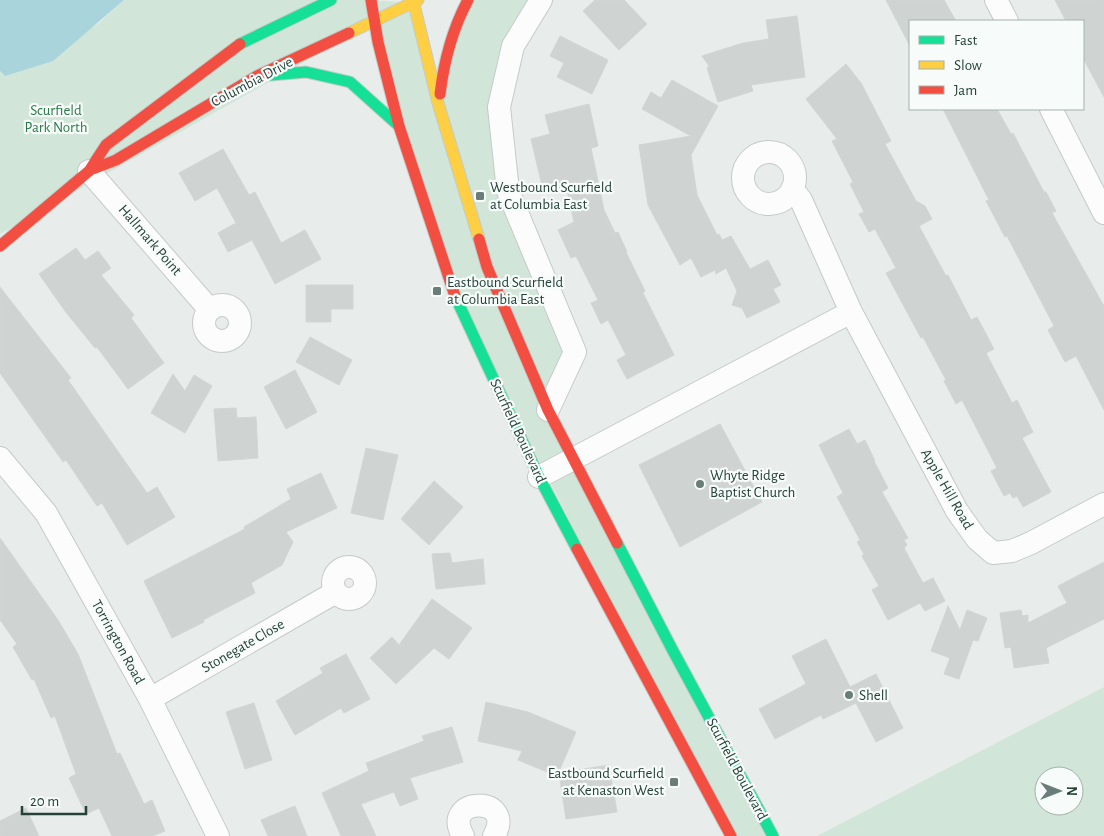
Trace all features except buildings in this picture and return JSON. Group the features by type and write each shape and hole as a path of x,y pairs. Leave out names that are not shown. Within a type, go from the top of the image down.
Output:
{"street":[{"name":"Columbia Drive","path":"0,246 89,171 106,145 238,45 331,0"},
{"name":"Scurfield Boulevard","path":"371,0 374,22 399,126 453,292 538,477 731,836"},
{"path":"438,103 443,67 458,17 468,0"},
{"path":"541,0 513,46 499,107 508,191 575,352 548,410"},
{"path":"996,0 1006,20"},
{"name":"Columbia Drive","path":"89,171 116,160 257,76 415,1"},
{"name":"Scurfield Boulevard","path":"415,1 438,103 487,268 548,410 572,459 773,836"},
{"path":"257,76 306,72 350,82 399,126"},
{"path":"1052,110 1104,213"},
{"name":"Hallmark Point","path":"89,171 210,310"},
{"name":"Apple Hill Road","path":"792,189 801,200 851,312 957,511 977,540 993,553 1012,551 1031,543 1104,504"},
{"path":"538,477 851,312"},
{"name":"Torrington Road","path":"0,458 46,513 150,699 218,836"},
{"name":"Stonegate Close","path":"150,699 336,592"},
{"path":"461,835 459,820 462,814 472,806 479,804 491,809 496,816 498,829 494,836"}],"green space":[{"name":"Scurfield Park North","path":"124,0 371,0 414,3 438,101 468,0 541,0 499,107 508,191 575,352 548,410 773,836 731,836 453,292 375,22 0,234 0,71 5,76 98,24"},
{"path":"1104,687 1104,836 817,836"}],"water":[{"path":"0,0 124,0 53,61 5,76 0,71"}],"traffic: fast":[{"path":"240,44 331,0"},
{"path":"271,75 306,72 350,82 399,126"},
{"path":"455,296 539,477 577,549"},
{"path":"617,543 773,836"}],"traffic: slow":[{"path":"413,0 438,103 479,239"},
{"path":"349,33 418,0"}],"traffic: jam":[{"path":"371,0 378,42 399,126 455,296"},
{"path":"440,94 450,46 457,23 468,0"},
{"path":"93,169 116,160 257,76 349,33"},
{"path":"0,246 89,171 106,145 240,44"},
{"path":"479,239 487,267 548,410 617,543"},
{"path":"577,549 731,836"}],"place":[{"name":"Westbound Scurfield at Columbia East","path":"480,196"},
{"name":"Eastbound Scurfield at Columbia East","path":"437,291"},
{"name":"Whyte Ridge Baptist Church","path":"700,484"},
{"name":"Shell","path":"849,695"},
{"name":"Eastbound Scurfield at Kenaston West","path":"674,782"}]}
